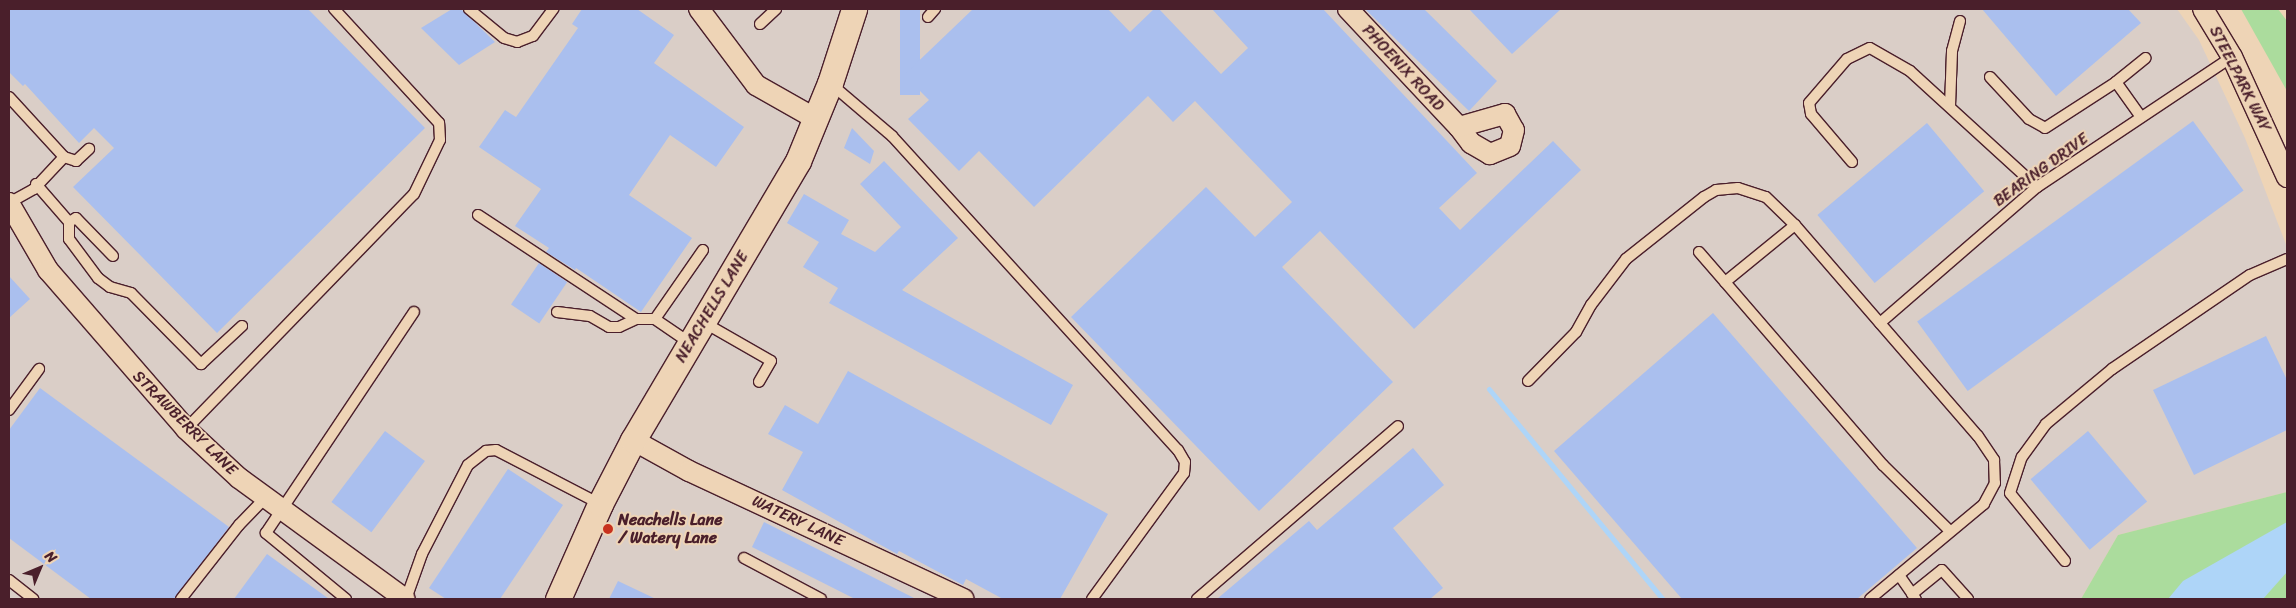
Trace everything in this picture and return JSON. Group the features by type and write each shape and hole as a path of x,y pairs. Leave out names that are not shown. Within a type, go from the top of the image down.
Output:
{"street":[{"path":"699,9 756,85 816,119"},
{"name":"NEACHELLS LANE","path":"558,599 600,504 633,440 780,195 816,119 854,9"},
{"name":"PHOENIX ROAD","path":"1348,9 1459,127"},
{"name":"STEELPARK WAY","path":"2203,9 2232,57 2287,177"},
{"name":"STRAWBERRY LANE","path":"9,203 48,270 186,429 214,457 405,599"},
{"name":"WATERY LANE","path":"633,440 689,471 964,599"}],"lane":[{"path":"186,429 414,194 440,140 439,123 334,9"},
{"path":"469,9 504,38 517,42 533,36 553,9"},
{"path":"760,24 776,9"},
{"path":"1950,106 1952,51 1960,21"},
{"path":"1852,162 1811,114 1809,104 1847,59 1863,48 1878,50 1895,60 1950,106 2037,187"},
{"name":"BEARING DRIVE","path":"1880,323 2037,187 2232,57"},
{"path":"1990,77 2030,119 2045,128 2116,82 2146,58"},
{"path":"2116,82 2141,117"},
{"path":"830,83 892,136 1178,450 1185,462 1184,473 1092,599"},
{"path":"9,97 64,157 76,161 89,149"},
{"path":"9,203 34,189 36,184 64,157"},
{"path":"36,184 69,222 69,240 98,278 110,287 131,293 201,364 242,326"},
{"path":"1528,381 1576,332 1592,305 1626,259 1716,190 1738,188 1752,190 1778,206 1984,443 1994,460 1996,472 1991,495 1870,599"},
{"path":"478,215 636,319"},
{"path":"69,222 76,218 113,256"},
{"path":"1725,282 1795,226"},
{"path":"655,320 703,250"},
{"path":"1699,252 1883,466 1950,532"},
{"path":"2065,561 2010,493 2022,457 2046,424 2112,369 2250,274 2287,259"},
{"path":"346,599 266,533 414,312"},
{"path":"557,312 590,316 609,327 619,327 636,319 655,320 690,343"},
{"path":"703,322 771,361 758,382"},
{"path":"9,410 38,369"},
{"path":"1198,599 1398,426"},
{"path":"405,599 422,554 468,465 486,451 496,450 600,504"},
{"path":"181,599 239,525 266,497"},
{"path":"744,558 821,599"},
{"path":"1899,575 1914,597 1942,570 1968,599"},
{"path":"9,580 33,599"}],"shaded area":[{"path":"9,9 2177,9 2199,40 2245,138 2287,247 2287,492 2118,535 2081,599 9,599"}],"green space":[{"path":"2241,9 2278,9 2287,21 2287,91"},
{"path":"2287,492 2287,599 2081,599 2118,535"}],"water":[{"path":"2287,522 2287,572 2263,599 2168,599 2183,581"}],"building":[{"path":"9,9 308,9 425,128 217,333 73,187 114,148 94,128 79,143 25,84 23,86 9,72"},
{"path":"452,9 461,9 495,42 459,65 421,28"},
{"path":"582,9 637,9 674,35 654,63 744,127 716,167 670,135 629,195 692,238 641,312 576,268 575,270 546,252 549,248 515,226 541,189 479,147 505,110 516,117 578,28 572,24"},
{"path":"900,9 920,9 920,95 900,95"},
{"path":"973,9 1108,9 1130,32 1154,9 1159,9 1221,74 1248,48 1212,9 1323,9 1477,173 1439,208 1460,230 1553,141 1581,170 1414,329 1320,231 1282,267 1393,382 1259,511 1071,317 1206,187 1255,237 1292,202 1195,101 1173,122 1148,96 1034,207 979,151 959,171 908,119 929,100 904,75"},
{"path":"1365,9 1424,9 1497,81 1469,111"},
{"path":"1469,9 1561,9 1512,54"},
{"path":"1982,9 2128,9 2141,23 2056,96"},
{"path":"2193,121 2244,191 1968,391 1917,321"},
{"path":"1927,123 1984,191 1875,283 1817,215"},
{"path":"852,128 874,151 870,164 844,148"},
{"path":"884,161 958,238 902,290 1073,385 1051,425 829,303 838,288 803,267 819,242 787,223 804,194 849,220 841,234 875,252 901,227 860,184"},
{"path":"539,263 567,282 539,323 511,304"},
{"path":"9,276 30,299 9,318"},
{"path":"1713,313 1917,548 1857,599 1682,599 1554,451"},
{"path":"2266,336 2287,380 2287,430 2194,475 2153,390"},
{"path":"848,371 1108,514 1060,599 1003,599 966,579 963,585 899,551 897,554 782,490 803,452 768,434 785,405 818,424"},
{"path":"40,388 229,527 174,599 91,599 9,538 9,430"},
{"path":"385,431 425,461 371,532 331,502"},
{"path":"2088,431 2147,501 2090,550 2031,479"},
{"path":"1413,448 1444,485 1393,528 1443,588 1430,599 1217,599 1309,521 1317,530"},
{"path":"508,469 563,505 500,599 446,599 429,588"},
{"path":"764,522 916,599 855,599 752,547"},
{"path":"267,554 329,599 234,599"},
{"path":"618,581 656,599 609,599"}],"waterway":[{"path":"1489,389 1663,599"}],"place":[{"name":"Neachells Lane / Watery Lane","path":"608,529"}]}
